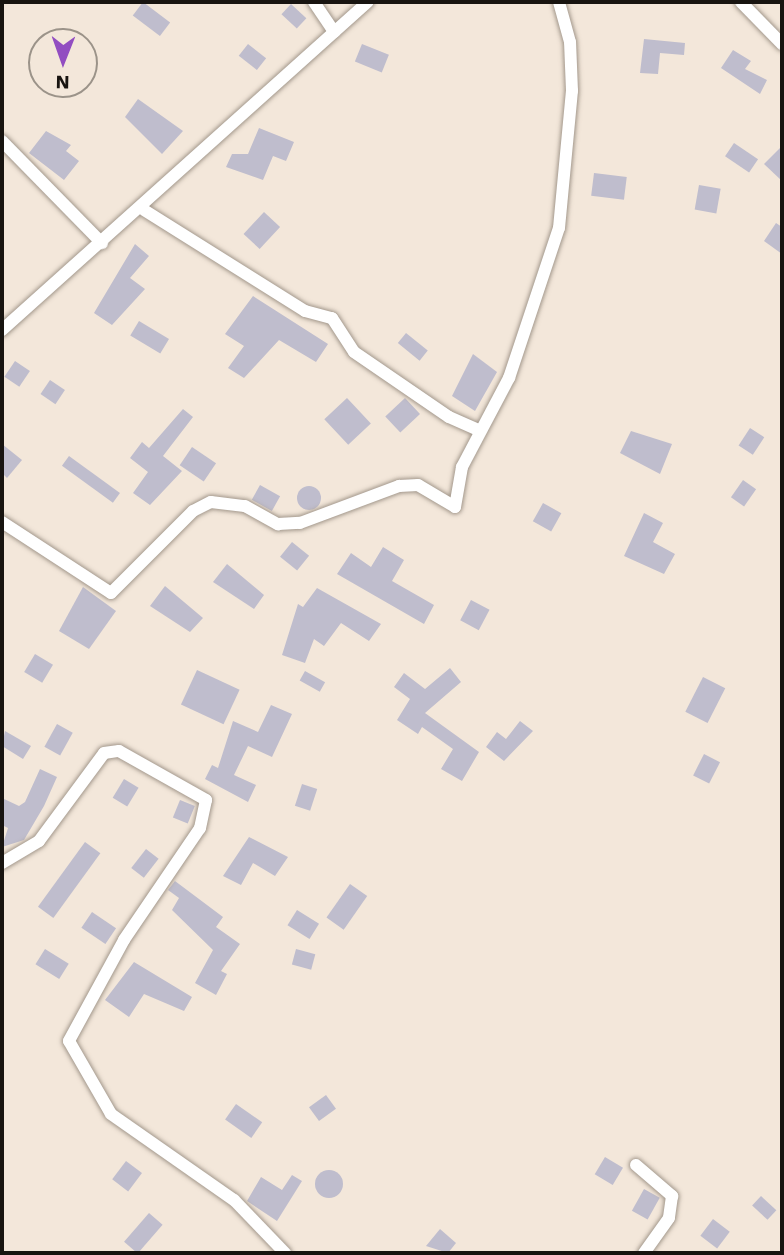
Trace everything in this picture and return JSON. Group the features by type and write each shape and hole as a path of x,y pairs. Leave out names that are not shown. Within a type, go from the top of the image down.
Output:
{"street":[{"path":"314,2 334,33"},
{"path":"2,330 144,210 369,2"},
{"path":"2,522 111,593 193,511 211,502 245,506 278,524 300,523 399,486 418,485 455,507 462,467 509,378 564,200 572,92 570,42 559,2"},
{"path":"741,2 782,44"},
{"path":"2,141 102,243"},
{"path":"144,210 305,311 332,318 354,352 449,417 480,431"},
{"path":"2,863 39,841 104,753 119,751 206,800 200,828 124,940 69,1041 111,1114 234,1200 285,1253"},
{"path":"636,1165 672,1196 669,1218 644,1253"}],"building":[{"path":"143,2 170,22 160,36 133,16"},
{"path":"291,4 306,18 297,29 281,14"},
{"path":"644,39 685,43 684,55 660,53 658,74 640,73"},
{"path":"248,44 266,58 257,70 239,56"},
{"path":"362,44 389,55 382,72 355,62"},
{"path":"733,50 751,61 745,69 767,80 760,94 721,68"},
{"path":"138,99 183,131 162,154 125,117"},
{"path":"259,128 294,142 286,161 273,156 263,180 226,167 232,154 248,154"},
{"path":"46,131 71,145 66,151 79,161 64,180 29,153"},
{"path":"734,143 758,159 749,172 725,156"},
{"path":"782,146 782,181 764,164"},
{"path":"594,173 627,177 624,200 591,196"},
{"path":"699,185 721,189 716,213 695,210"},
{"path":"264,212 280,227 260,249 244,234"},
{"path":"776,223 782,227 782,254 764,241"},
{"path":"135,244 149,256 130,278 145,289 112,325 94,313"},
{"path":"253,296 328,344 316,362 279,340 244,378 228,368 244,346 225,334"},
{"path":"139,321 169,339 160,354 130,336"},
{"path":"406,333 428,351 420,361 398,343"},
{"path":"473,354 497,372 475,411 452,396"},
{"path":"15,361 30,371 19,387 4,377"},
{"path":"50,380 65,390 55,404 40,394"},
{"path":"347,398 371,424 348,445 324,419"},
{"path":"405,398 420,414 400,433 385,416"},
{"path":"183,409 193,417 163,456 182,471 150,505 133,493 148,472 130,458 142,442 149,448"},
{"path":"750,428 764,437 753,455 739,446"},
{"path":"631,431 672,444 660,474 620,453"},
{"path":"2,444 22,460 7,478 2,473"},
{"path":"192,447 216,463 204,481 180,465"},
{"path":"69,456 120,493 113,503 62,466"},
{"path":"743,480 756,489 744,506 731,497"},
{"path":"260,485 280,496 272,511 252,500"},
{"path":"309,486 318,489 321,498 318,507 309,510 300,507 297,498 300,489"},
{"path":"543,503 561,513 551,532 533,521"},
{"path":"644,513 663,523 653,542 675,554 664,574 624,556"},
{"path":"292,542 309,556 297,571 280,557"},
{"path":"383,547 404,560 392,581 434,605 424,624 337,574 351,553 371,567"},
{"path":"227,564 264,595 254,609 213,582"},
{"path":"165,586 203,618 190,632 150,606"},
{"path":"83,587 116,611 89,649 59,631"},
{"path":"317,588 381,624 369,641 341,623 324,646 314,639 305,663 282,655 298,604 303,607"},
{"path":"471,600 490,610 479,630 460,620"},
{"path":"35,654 53,665 42,683 24,672"},
{"path":"450,668 461,682 425,713 479,752 462,781 441,769 453,749 422,727 418,734 397,720 410,699 394,687 404,673 425,689"},
{"path":"197,670 240,690 224,724 181,704"},
{"path":"305,671 325,682 320,692 300,681"},
{"path":"703,677 725,688 708,723 685,712"},
{"path":"271,705 292,714 272,757 248,746 234,775 256,785 248,802 205,779 212,765 218,768 233,721 258,732"},
{"path":"520,721 533,731 504,761 486,747 497,732 506,739"},
{"path":"57,724 73,733 60,755 44,747"},
{"path":"5,731 31,746 23,759 2,746"},
{"path":"704,754 720,762 709,784 693,775"},
{"path":"40,769 57,777 44,806 24,840 2,847 8,828 2,825 2,798 19,806 25,802"},
{"path":"124,779 139,788 127,807 113,798"},
{"path":"302,784 317,789 310,811 295,806"},
{"path":"180,800 195,806 188,824 173,818"},
{"path":"249,837 288,857 275,876 253,863 241,885 223,876"},
{"path":"85,842 100,853 53,918 38,907"},
{"path":"146,849 159,859 144,878 131,868"},
{"path":"175,881 223,917 216,927 240,944 221,971 227,974 216,995 195,983 213,950 172,910 179,898 168,890"},
{"path":"350,884 367,896 344,930 326,918"},
{"path":"297,910 319,924 310,939 287,925"},
{"path":"92,912 116,928 105,944 81,928"},
{"path":"45,949 69,964 59,979 35,964"},
{"path":"296,949 315,954 311,970 292,964"},
{"path":"134,962 192,997 184,1011 144,994 129,1017 105,1000"},
{"path":"326,1095 336,1109 319,1121 309,1107"},
{"path":"236,1104 262,1122 251,1138 225,1120"},
{"path":"605,1157 623,1168 613,1185 595,1174"},
{"path":"126,1161 142,1173 128,1191 112,1179"},
{"path":"329,1170 339,1174 343,1184 339,1194 329,1198 319,1194 315,1184 319,1174"},
{"path":"292,1175 302,1181 277,1221 247,1201 261,1177 282,1190"},
{"path":"644,1189 660,1198 648,1220 632,1211"},
{"path":"761,1196 776,1210 767,1220 752,1206"},
{"path":"149,1213 163,1225 138,1253 124,1242"},
{"path":"713,1219 730,1232 717,1248 700,1236"},
{"path":"440,1229 456,1243 448,1253 426,1246"}]}
